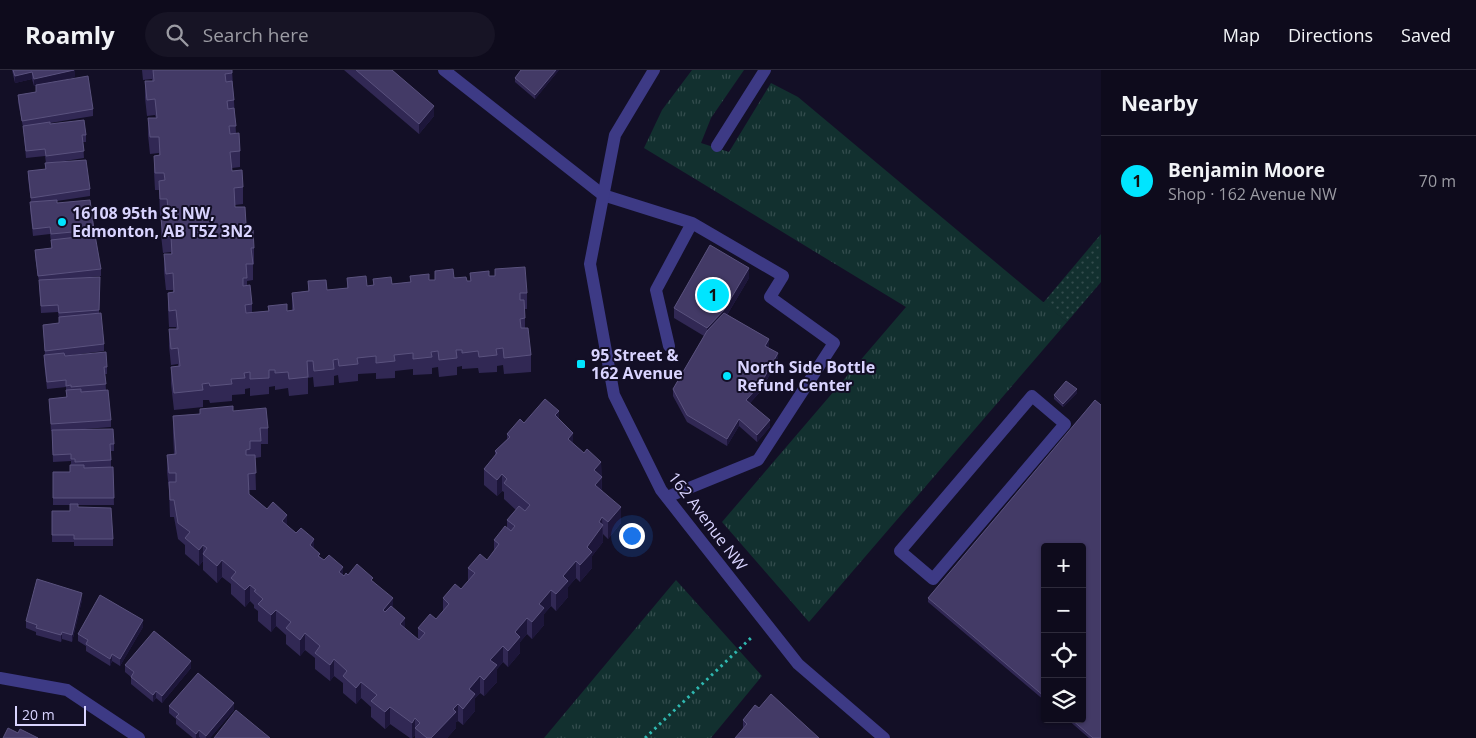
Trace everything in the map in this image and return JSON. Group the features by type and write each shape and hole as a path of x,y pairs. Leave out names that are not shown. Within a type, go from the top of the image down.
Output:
{"street":[{"path":"444,70 603,196 692,223 783,276 770,297 834,342 758,460 667,497"},
{"name":"162 Avenue NW","path":"654,70 615,135 590,264 614,395 661,490 767,625 798,664 884,738"},
{"path":"717,146 764,70"},
{"path":"669,346 656,290 692,223"},
{"path":"1032,396 1065,424 933,578 900,551 1032,396"},
{"path":"0,678 67,690 139,738"}],"path":[{"path":"645,738 740,647 767,625"}],"green space":[{"path":"692,70 744,70 711,118 701,143 729,152 771,83 798,97 1067,322 809,622 722,522 906,307 644,148 662,110"},
{"path":"1101,234 1101,282 1067,322 1043,303"},
{"path":"676,580 762,676 711,738 544,738"}],"building":[{"path":"13,70 74,70 34,79 32,72 15,76"},
{"path":"153,70 232,70 232,73 225,74 226,82 232,81 234,100 227,101 228,109 234,108 236,126 229,126 230,134 239,133 240,151 230,152 232,171 242,170 243,187 234,188 235,207 245,207 246,224 237,225 238,231 253,230 254,248 251,248 253,264 246,264 247,278 243,278 243,286 250,285 252,304 245,305 246,313 269,311 268,306 287,304 287,311 294,310 292,293 309,291 308,281 326,280 327,290 348,288 347,278 366,276 367,286 374,285 373,279 391,277 392,284 411,282 410,276 429,274 429,280 435,280 435,271 453,269 454,278 466,277 467,281 471,281 470,273 489,271 489,276 495,276 495,269 525,267 527,293 520,293 520,300 524,300 525,318 520,319 521,328 528,328 531,355 504,358 503,348 496,349 497,355 479,357 478,351 462,353 462,350 456,350 457,358 439,360 438,351 431,352 432,357 413,359 413,353 394,355 395,361 376,363 376,356 357,358 358,364 339,366 338,359 333,360 334,369 314,371 313,361 307,361 308,377 289,379 288,372 275,373 275,370 269,370 269,378 250,379 250,372 244,373 245,378 231,379 232,384 210,386 209,383 202,384 203,390 174,393 171,367 180,366 178,348 171,349 169,329 178,329 176,310 169,311 168,293 174,292 173,273 166,274 164,254 172,254 171,236 163,237 161,218 169,218 167,199 160,199 159,181 165,180 164,173 155,173 154,156 160,155 159,137 150,137 148,118 157,118 155,99 147,100 145,81 154,81"},
{"path":"356,70 392,70 434,106 419,124"},
{"path":"521,70 556,70 535,95 515,78"},
{"path":"88,76 93,109 22,121 18,95 36,92 36,85"},
{"path":"84,120 86,135 82,135 84,151 46,156 45,149 26,151 23,126"},
{"path":"86,160 90,189 31,198 28,171 46,169 45,163"},
{"name":"16108 95th St NW, Edmonton, AB T5Z 3N2","path":"57,200 57,203 90,200 94,230 51,234 50,227 33,229 30,202"},
{"path":"95,235 101,269 38,276 35,250 52,248 51,240"},
{"path":"710,245 749,268 724,310 707,328 674,308"},
{"path":"100,277 99,310 59,313 58,305 41,306 39,280"},
{"path":"101,313 104,344 45,351 43,325 59,323 59,317"},
{"name":"North Side Bottle Refund Center","path":"724,313 769,339 765,346 778,353 760,385 746,400 770,420 757,435 739,419 727,439 687,415 673,389 707,331"},
{"path":"106,352 107,367 104,367 106,384 71,387 71,385 66,386 66,380 47,382 44,355 64,353 65,356"},
{"path":"1066,381 1077,389 1063,404 1054,395"},
{"path":"81,389 81,392 108,390 111,420 51,424 49,399 67,397 66,390"},
{"path":"545,399 559,411 555,415 573,433 568,439 584,453 587,449 601,462 594,470 602,477 595,485 621,507 608,522 602,517 599,522 603,525 587,547 592,552 580,565 576,561 563,576 568,581 556,594 551,590 539,604 544,608 532,622 527,618 515,632 520,637 508,651 503,646 490,660 497,665 484,680 480,676 469,689 475,694 463,709 458,704 453,709 456,712 431,738 427,738 415,728 420,723 415,718 412,723 390,707 385,712 371,701 377,695 361,682 356,688 343,676 347,671 334,659 330,665 315,653 320,646 305,633 300,640 286,628 291,622 276,610 271,615 258,604 263,599 254,591 256,590 250,585 245,590 231,578 236,572 222,560 217,566 203,554 207,548 203,545 199,550 185,538 190,532 178,523 174,500 170,500 169,482 176,482 176,473 169,473 167,455 176,454 173,416 200,414 200,409 233,406 233,411 266,408 268,428 260,428 261,441 250,441 250,449 246,450 246,455 255,455 256,473 248,474 249,494 267,509 273,502 287,515 282,521 296,533 301,528 314,539 310,545 320,554 318,556 324,560 329,555 343,567 339,572 344,576 346,573 348,575 357,564 373,578 371,580 393,598 383,610 385,612 391,606 405,618 400,624 419,640 425,633 418,628 430,614 436,619 449,604 443,598 455,584 461,589 475,573 468,568 480,554 487,560 499,544 494,540 505,526 511,531 515,526 507,520 519,506 525,511 530,505 504,483 507,479 502,474 497,480 484,469 497,453 495,451 510,437 507,434 520,419 524,423"},
{"path":"1095,400 1101,405 1101,738 1093,738 1076,723 1086,723 1086,543 1041,543 1041,694 928,598"},
{"path":"113,429 114,444 110,444 111,460 75,462 75,459 71,459 71,454 53,455 52,430"},
{"path":"70,465 84,465 84,468 113,467 114,498 53,498 53,472 70,472"},
{"path":"70,504 78,504 78,507 111,508 113,539 74,539 74,535 52,535 52,511 70,511"},
{"path":"37,579 82,593 72,635 62,632 61,635 36,628 37,625 26,621"},
{"path":"100,595 143,620 120,659 112,654 110,659 86,644 88,640 78,634"},
{"path":"154,631 191,661 162,696 156,691 153,695 131,677 134,672 125,665"},
{"path":"198,673 234,703 206,736 199,730 196,734 176,717 179,714 169,706"},
{"path":"771,694 819,738 735,738 747,724 743,720 755,705 759,708"},
{"path":"236,710 270,738 214,738"},
{"path":"8,728 18,733 20,729 38,738 3,738"}],"place":[{"name":"16108 95th St NW, Edmonton, AB T5Z 3N2","path":"62,222"},
{"name":"Benjamin Moore","path":"713,295"},
{"name":"95 Street & 162 Avenue","path":"581,364"},
{"name":"North Side Bottle Refund Center","path":"727,376"}]}
